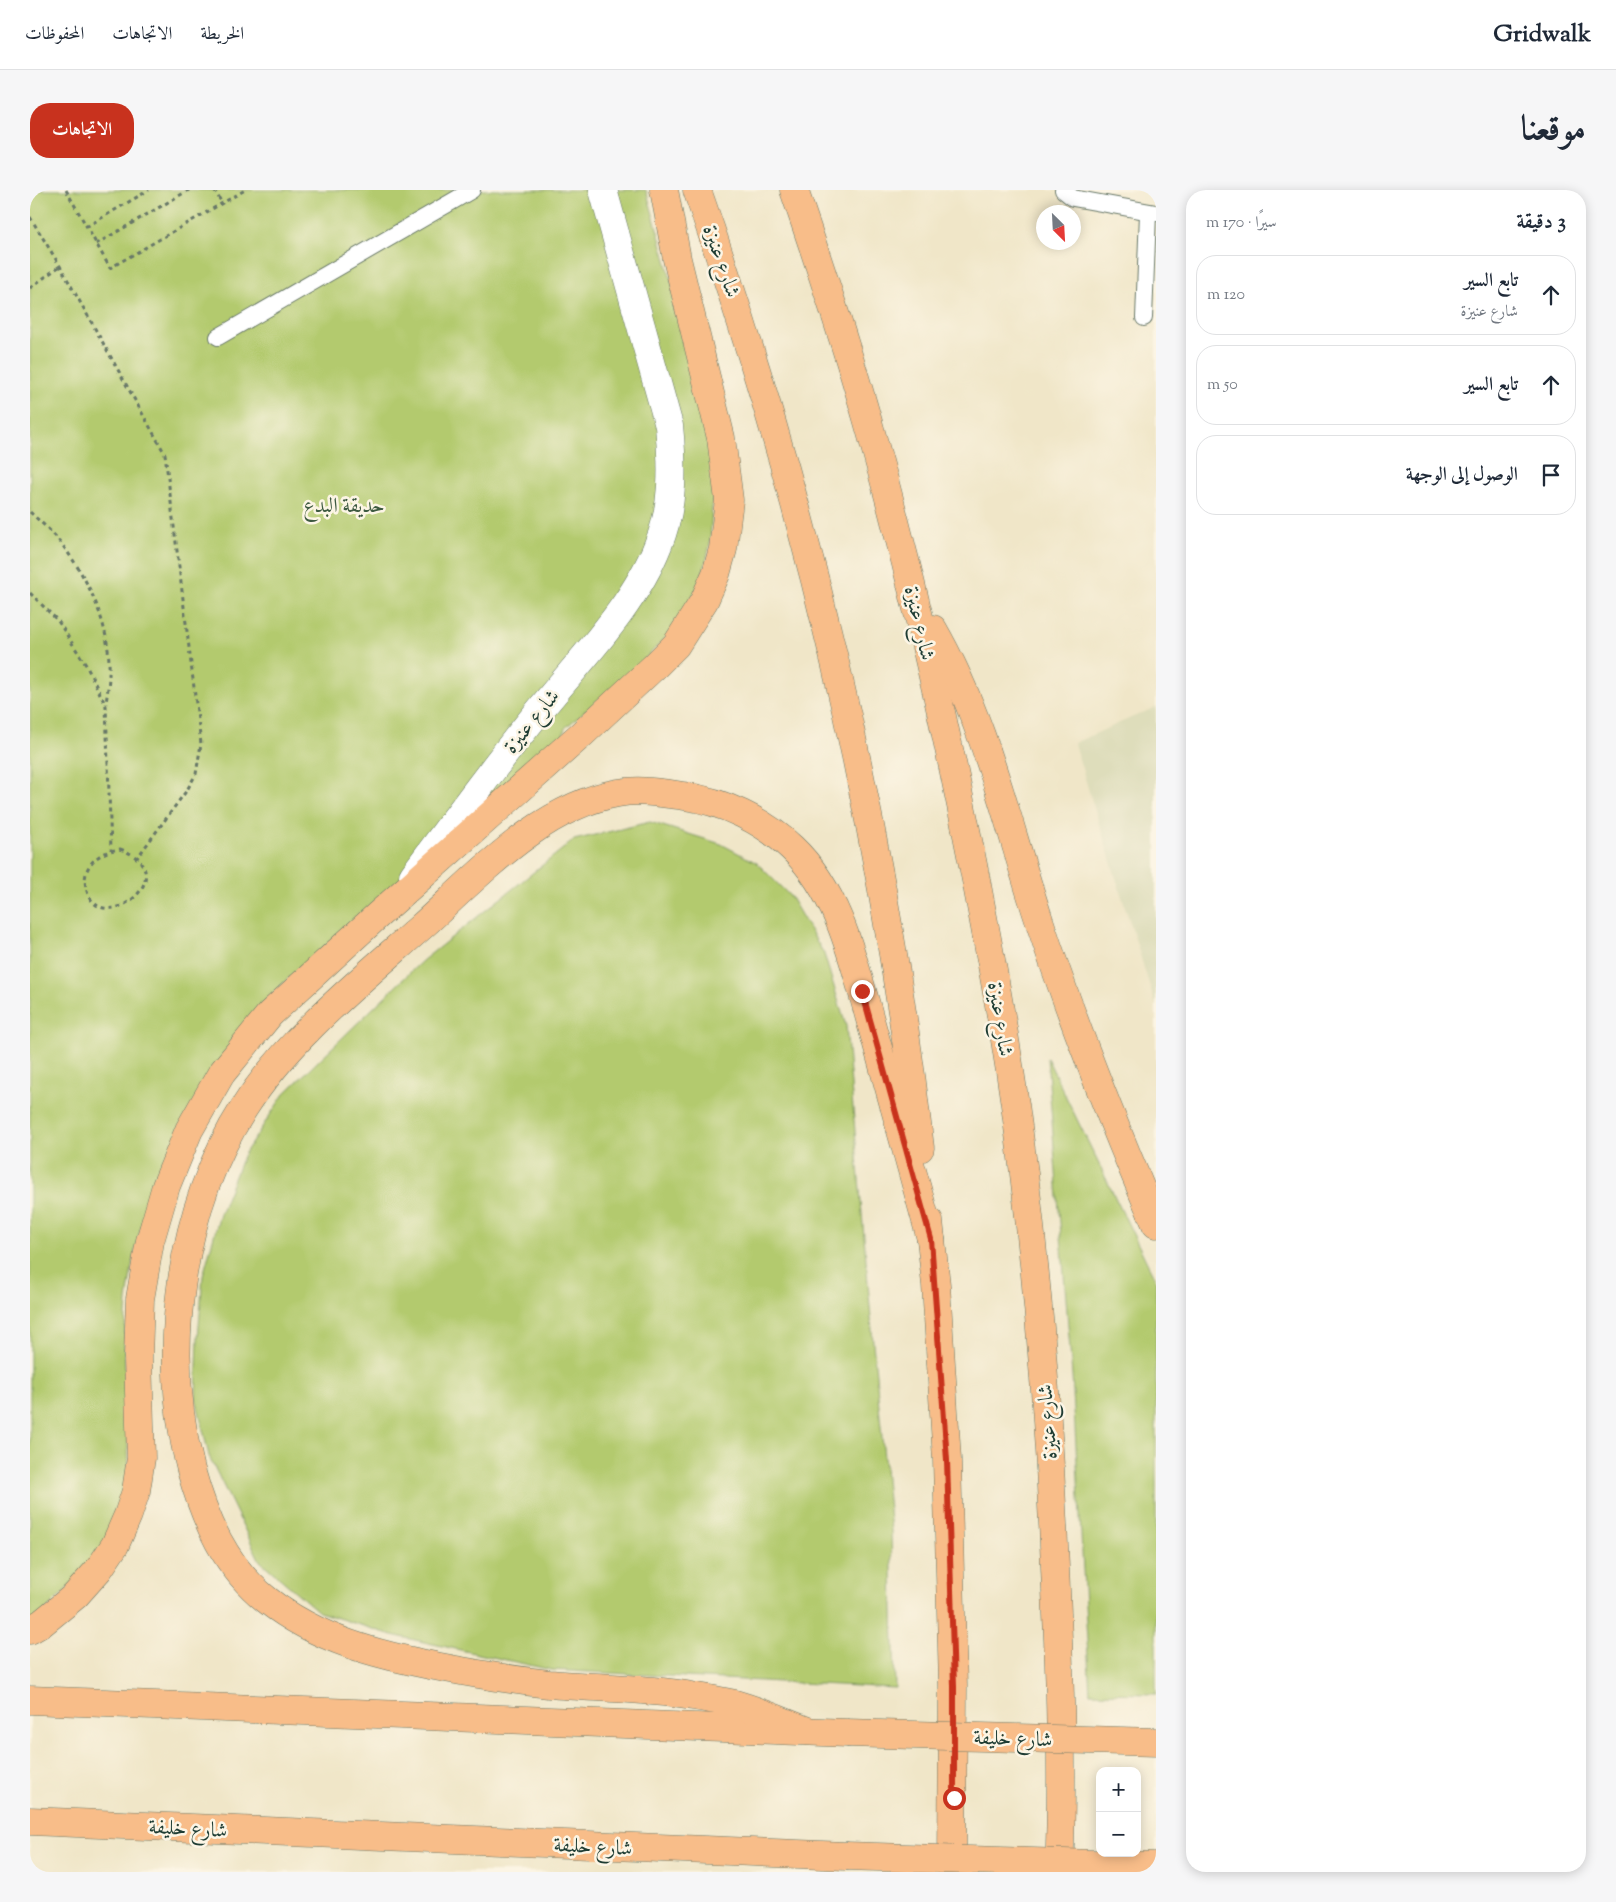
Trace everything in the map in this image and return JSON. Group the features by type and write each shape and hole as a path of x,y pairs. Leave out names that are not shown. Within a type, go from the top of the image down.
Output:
{"main road":[{"path":"30,1630 42,1623 75,1596 99,1569 115,1545 133,1499 141,1458 138,1357 140,1299 150,1241 166,1186 189,1130 221,1074 270,1014 582,733 669,652 700,609 716,574 724,550 728,500 722,438 677,259 664,190"},
{"name":"شارع عنيزة","path":"697,190 728,277 762,388 828,637 881,885 912,1074 931,1239 947,1460 954,1686 952,1872"},
{"name":"شارع عنيزة","path":"794,190 836,313 872,434 916,600 959,791 993,968 1018,1130 1030,1224 1047,1402 1055,1550 1062,1797 1059,1872"},
{"path":"916,600 954,671 979,729 1067,1002 1116,1132 1156,1224"},
{"path":"808,1731 738,1705 692,1696 634,1689 547,1683 467,1673 395,1658 350,1646 323,1634 292,1619 263,1598 240,1574 221,1548 201,1507 188,1458 180,1414 177,1363 178,1303 188,1248 204,1191 220,1152 245,1107 285,1055 325,1013 515,843 550,818 590,800 624,792 656,792 698,798 741,814 766,828 791,846 811,870 834,912 851,954 931,1239"},
{"name":"شارع خليفة","path":"30,1700 847,1733 1156,1742"},
{"name":"شارع خليفة","path":"30,1821 817,1856 1156,1866"},
{"path":"780,1872 817,1856"}],"street":[{"name":"شارع عنيزة","path":"396,899 489,772 615,618 639,584 650,564 664,527 672,480 669,426 603,190"}],"lane":[{"path":"218,337 472,190"},
{"path":"1062,190 1073,198 1152,213 1144,318"}],"path":[{"path":"66,190 110,268 245,190"},
{"path":"86,227 149,190"},
{"path":"96,244 189,190"},
{"path":"214,190 222,203"},
{"path":"30,217 60,266 165,454 202,744 196,774 187,790 136,858"},
{"path":"30,288 60,266"},
{"path":"30,512 60,540 82,574 99,608 107,643 109,672 106,706 111,850"},
{"path":"30,593 58,620 86,665 106,706"},
{"path":"120,849 130,853 143,866 146,878 136,898 125,905 102,908 89,897 85,885 86,873 92,861 100,854 111,850 120,849"}],"shaded area":[{"path":"1156,707 1156,1006 1074,743"}],"green space":[{"name":"حديقة البدع","path":"30,190 646,190 666,260 718,464 714,471 710,544 705,566 697,588 673,630 638,666 565,728 561,744 296,971 266,1000 143,1218 133,1259 127,1300 124,1343 129,1473 100,1556 30,1626"},
{"path":"650,822 721,844 757,863 790,896 824,954 846,1026 891,1531 895,1688 552,1670 392,1635 319,1612 260,1561 209,1456 196,1398 203,1276 220,1214 243,1156 284,1094 422,961 574,840"},
{"path":"1047,1058 1156,1281 1156,1694 1090,1693 1072,1375"}],"route":[{"path":"862,991 931,1239 936,1285 939,1359 947,1460 954,1686 954,1798"}]}
